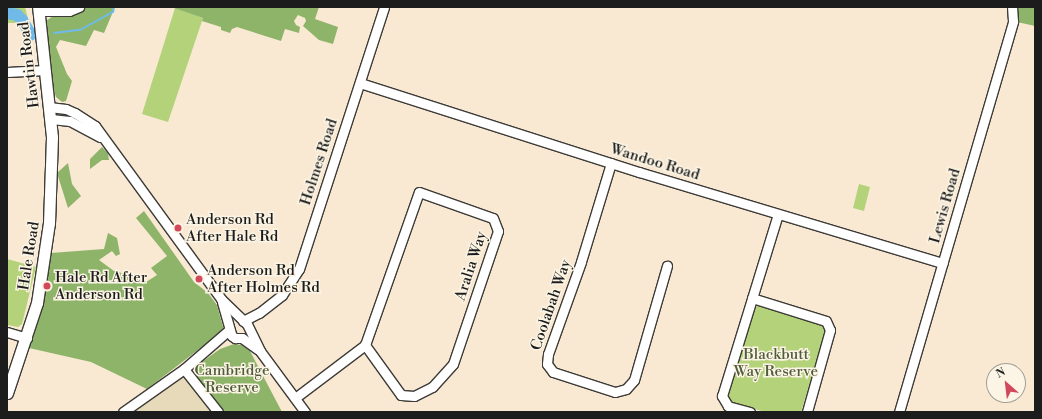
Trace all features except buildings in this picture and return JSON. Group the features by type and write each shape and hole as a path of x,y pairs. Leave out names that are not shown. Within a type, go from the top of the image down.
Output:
{"main road":[{"name":"Hawtin Road","path":"38,9 51,120"},
{"name":"Hale Road","path":"7,393 37,303 43,272 49,223 52,151 51,120"}],"street":[{"path":"38,9 70,11 79,7"},
{"name":"Holmes Road","path":"239,338 247,334 246,325 282,296 298,269 384,7"},
{"name":"Lewis Road","path":"899,412 1013,21 1012,7"},
{"path":"7,72 45,70"},
{"name":"Wandoo Road","path":"360,83 611,163 943,263"},
{"path":"50,107 66,109 83,117 95,126 221,299 246,325 260,350 305,412"},
{"path":"51,120 70,120 103,138"},
{"name":"Coolabah Way","path":"611,163 581,262 548,354 547,364 552,372 615,392 626,389 634,380 667,266"},
{"name":"Aralia Way","path":"419,192 493,218 498,231 453,364 432,386 414,396 401,395 365,345 419,192"},
{"path":"750,412 728,406 722,396 778,214"},
{"path":"752,298 826,321 830,330 806,412"},
{"path":"221,299 230,329 239,338 260,350"},
{"path":"123,412 184,369 210,348 230,329 234,321 246,325"},
{"path":"7,332 26,338"},
{"path":"210,348 239,338"},
{"path":"295,398 365,345"},
{"path":"184,369 218,412"}],"shaded area":[{"path":"184,369 218,412 123,412"}],"green space":[{"path":"7,7 25,7 29,23 7,23"},
{"path":"84,7 115,7 104,33 94,30 86,46 60,40 56,47 67,74 72,81 66,101 62,102 56,97 51,81 46,21 53,16 70,16"},
{"path":"171,7 319,7 315,19 338,27 333,44 319,40 303,26 306,21 305,18 298,15 294,21 296,25 300,27 299,33 285,29 281,41 237,27 232,29 230,33 221,30 221,27 202,21 203,18"},
{"path":"1012,7 1035,7 1035,26 1013,21"},
{"path":"175,8 203,18 168,122 142,114"},
{"path":"102,147 108,153 109,160 102,160 90,169 90,159"},
{"path":"68,163 72,184 81,196 68,208 57,173"},
{"path":"859,184 870,187 864,211 853,208"},
{"path":"144,211 194,282 208,293 217,305 224,330 147,389 91,362 29,348 42,300 51,253 104,249 108,233 117,238 120,254 116,256 112,251 99,260 114,271 133,276 135,274 143,284 157,275 151,268 167,256 136,218"},
{"path":"7,259 36,267 22,324 18,327 7,325"},
{"name":"Blackbutt Way Reserve","path":"760,304 822,323 826,331 801,412 765,412 732,402 727,396 753,309"},
{"name":"Cambridge Reserve","path":"234,344 242,345 250,351 282,412 221,412 194,375 195,367 220,349"}],"waterway":[{"path":"54,33 80,30 113,12 114,7"},
{"path":"7,13 17,15 22,20 31,35"}],"place":[{"name":"Anderson Rd After Hale Rd","path":"178,228"},
{"name":"Anderson Rd After Holmes Rd","path":"199,279"},
{"name":"Hale Rd After Anderson Rd","path":"47,286"}]}
